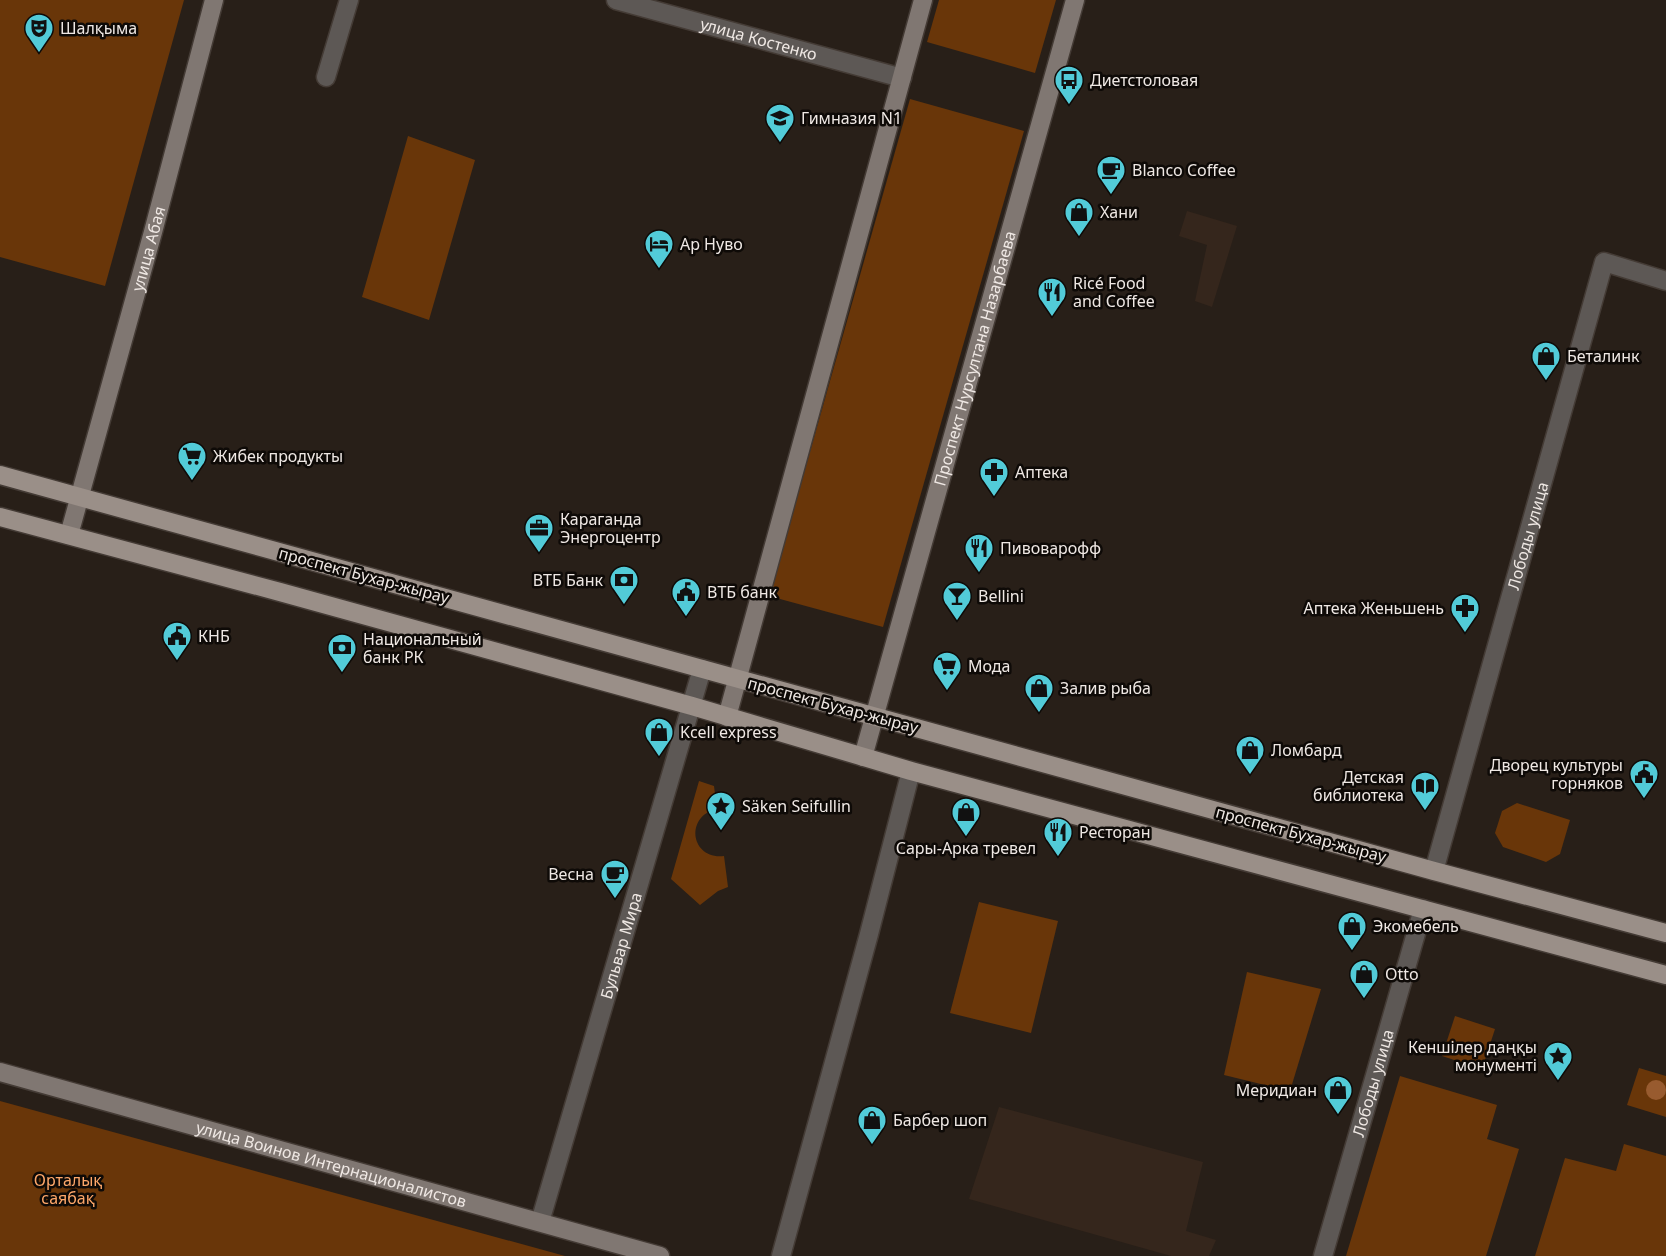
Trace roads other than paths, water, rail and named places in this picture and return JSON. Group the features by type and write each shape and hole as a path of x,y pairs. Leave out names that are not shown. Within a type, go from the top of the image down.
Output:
{"main road":[{"name":"улица Абая","path":"69,536 214,0"},
{"path":"727,717 923,0"},
{"name":"Проспект Нурсултана Назарбаева","path":"863,757 1075,0"},
{"name":"проспект Бухар-жырау","path":"0,475 1666,933"},
{"path":"0,517 692,706 911,771 1666,975"},
{"name":"улица Воинов Интернационалистов","path":"0,1072 660,1256"}],"street":[{"path":"326,77 349,0"},
{"name":"улица Костенко","path":"616,0 902,78"},
{"name":"Лободы улица","path":"1434,871 1604,262 1666,281"},
{"name":"Бульвар Мира","path":"540,1222 702,669"},
{"path":"781,1256 911,771"},
{"name":"Лободы улица","path":"1323,1256 1423,909"}],"place":[{"name":"Шалқыма","path":"39,54"},
{"name":"Диетстоловая","path":"1069,106"},
{"name":"Гимназия N1","path":"780,144"},
{"name":"Blanco Coffee","path":"1111,196"},
{"name":"Хани","path":"1079,238"},
{"name":"Ар Нуво","path":"659,270"},
{"name":"Ricé Food and Coffee","path":"1052,318"},
{"name":"Беталинк","path":"1546,382"},
{"name":"Жибек продукты","path":"192,482"},
{"name":"Аптека","path":"994,498"},
{"name":"Караганда Энергоцентр","path":"539,554"},
{"name":"Пивоварофф","path":"979,574"},
{"name":"ВТБ Банк","path":"624,606"},
{"name":"ВТБ банк","path":"686,618"},
{"name":"Bellini","path":"957,622"},
{"name":"Аптека Женьшень","path":"1465,634"},
{"name":"КНБ","path":"177,662"},
{"name":"Национальный банк РК","path":"342,674"},
{"name":"Мода","path":"947,692"},
{"name":"Залив рыба","path":"1039,714"},
{"name":"Kcell express","path":"659,758"},
{"name":"Ломбард","path":"1250,776"},
{"name":"Дворец культуры горняков","path":"1644,800"},
{"name":"Детская библиотека","path":"1425,812"},
{"name":"Säken Seifullin","path":"721,832"},
{"name":"Сары-Арка тревел","path":"966,838"},
{"name":"Ресторан","path":"1058,858"},
{"name":"Весна","path":"615,900"},
{"name":"Экомебель","path":"1352,952"},
{"name":"Otto","path":"1364,1000"},
{"name":"Кеншілер даңқы монументі","path":"1558,1082"},
{"name":"Меридиан","path":"1338,1116"},
{"name":"Барбер шоп","path":"872,1146"}],"park label":[{"name":"Орталық саябақ","path":"68,1189"}]}
